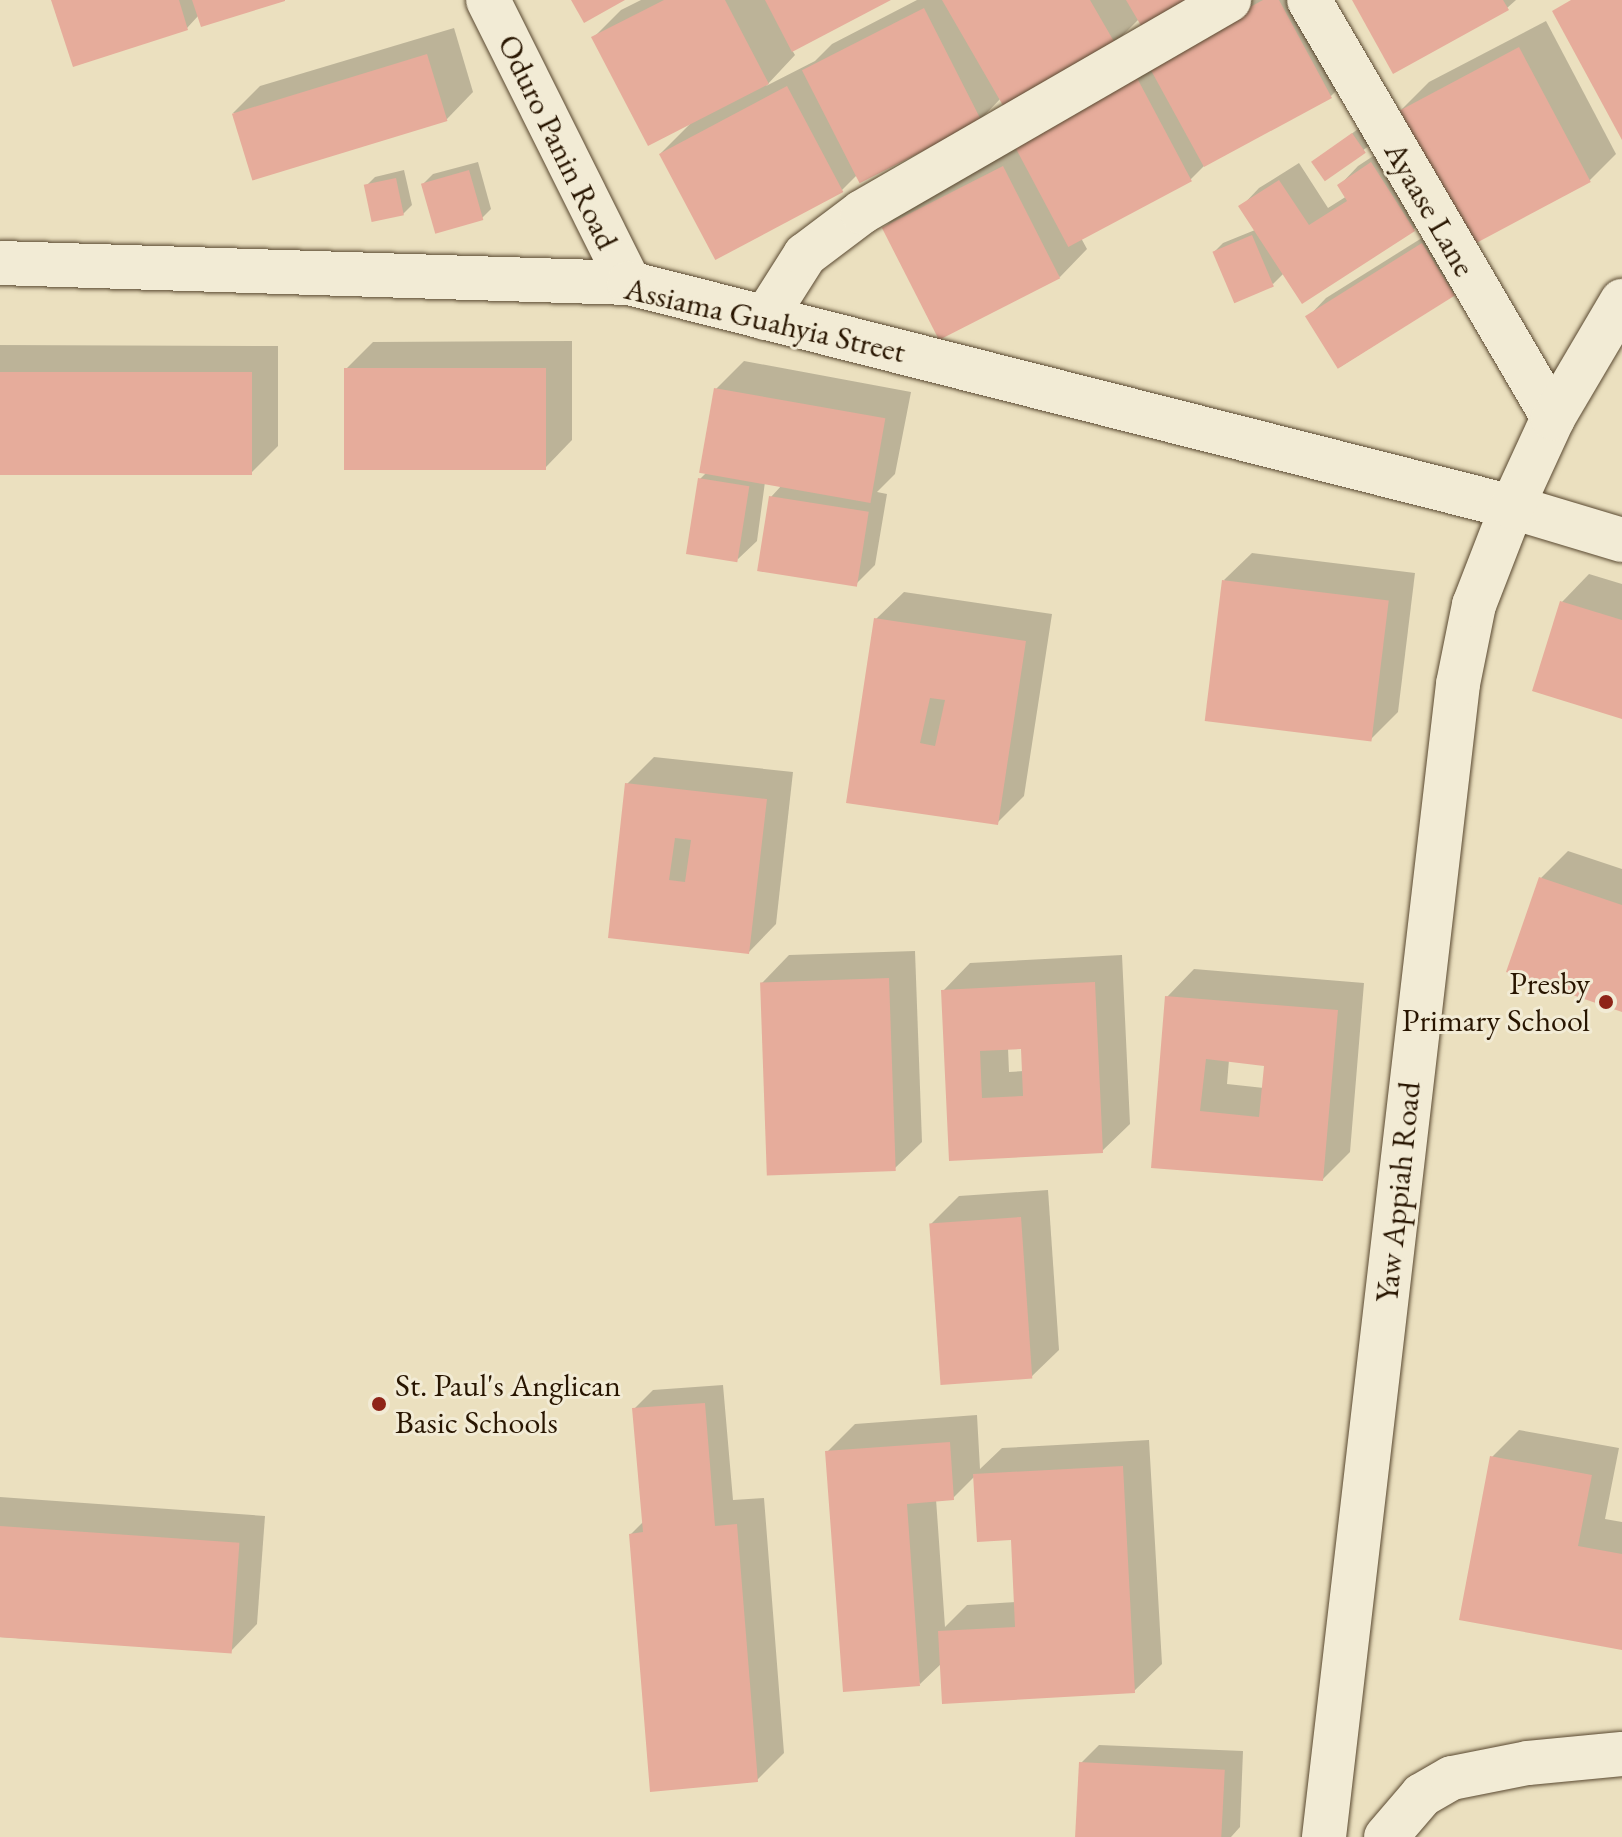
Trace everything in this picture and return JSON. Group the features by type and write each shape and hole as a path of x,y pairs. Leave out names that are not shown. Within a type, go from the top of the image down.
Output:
{"street":[{"name":"Oduro Panin Road","path":"488,0 629,283"},
{"path":"765,318 805,255 862,212 1229,0"},
{"name":"Ayaase Lane","path":"1309,0 1553,418"},
{"name":"Assiama Guahyia Street","path":"0,263 629,283 1512,507 1622,540"},
{"name":"Yaw Appiah Road","path":"1324,1837 1446,763 1474,605 1512,507 1553,418 1622,301"},
{"path":"1386,1837 1422,1795 1452,1778 1528,1763 1622,1754"}],"building":[{"path":"51,0 179,0 188,30 73,67"},
{"path":"192,0 285,0 285,1 201,27"},
{"path":"571,0 625,0 584,23"},
{"path":"664,0 725,0 769,84 648,146 591,37"},
{"path":"765,0 891,0 792,52"},
{"path":"942,0 1090,0 1116,45 1005,109"},
{"path":"1126,0 1195,0 1143,29"},
{"path":"1263,0 1279,0 1332,98 1204,167 1147,63"},
{"path":"1352,0 1503,0 1509,10 1393,74"},
{"path":"1571,0 1622,0 1622,140 1552,11"},
{"path":"924,8 982,121 860,183 802,70"},
{"path":"1519,47 1591,182 1472,245 1400,110"},
{"path":"427,54 447,121 252,181 232,114"},
{"path":"1137,78 1192,181 1068,247 1013,144"},
{"path":"787,86 843,192 715,260 659,154"},
{"path":"1352,133 1366,153 1325,181 1311,162"},
{"path":"1371,162 1415,231 1302,304 1238,206 1279,180 1309,225 1347,201 1337,185"},
{"path":"1003,166 1060,278 939,340 882,228"},
{"path":"469,170 483,220 435,234 421,184"},
{"path":"396,178 404,215 372,222 364,185"},
{"path":"1252,235 1274,287 1234,303 1212,252"},
{"path":"1422,243 1455,296 1338,369 1305,316"},
{"path":"344,368 546,368 546,470 344,470"},
{"path":"0,372 252,372 252,475 0,475"},
{"path":"714,388 885,418 870,503 699,473"},
{"path":"698,478 749,486 737,562 686,554"},
{"path":"769,496 869,512 857,587 757,571"},
{"path":"1222,580 1389,600 1371,741 1205,721"},
{"path":"1560,601 1622,620 1622,719 1532,691"},
{"path":"874,618 1026,641 998,825 846,803","holes":["930,698 945,700 935,746 920,743"]},
{"path":"625,783 767,799 749,954 608,938","holes":["675,838 691,840 685,882 669,880"]},
{"path":"1539,877 1622,905 1622,1012 1506,972"},
{"path":"889,978 896,1171 767,1175 760,983"},
{"path":"1095,982 1103,1153 949,1161 941,990","holes":["1021,1049 1023,1096 982,1098 980,1051"]},
{"path":"1165,996 1338,1010 1323,1181 1151,1168","holes":["1206,1059 1264,1066 1259,1117 1200,1111"]},
{"path":"1021,1217 1032,1379 941,1385 929,1223"},
{"path":"705,1403 715,1526 737,1524 758,1782 650,1792 629,1534 643,1532 632,1408"},
{"path":"950,1442 954,1500 907,1504 920,1686 843,1692 825,1451"},
{"path":"1490,1456 1592,1475 1578,1546 1622,1554 1622,1650 1459,1620"},
{"path":"1123,1466 1135,1693 942,1704 938,1631 1015,1627 1011,1540 977,1542 973,1474"},
{"path":"0,1526 239,1543 232,1653 0,1637"},
{"path":"1079,1762 1225,1770 1221,1837 1075,1837"}],"place":[{"name":"Presby Primary School","path":"1606,1002"},
{"name":"St. Paul's Anglican Basic Schools","path":"379,1404"}]}
